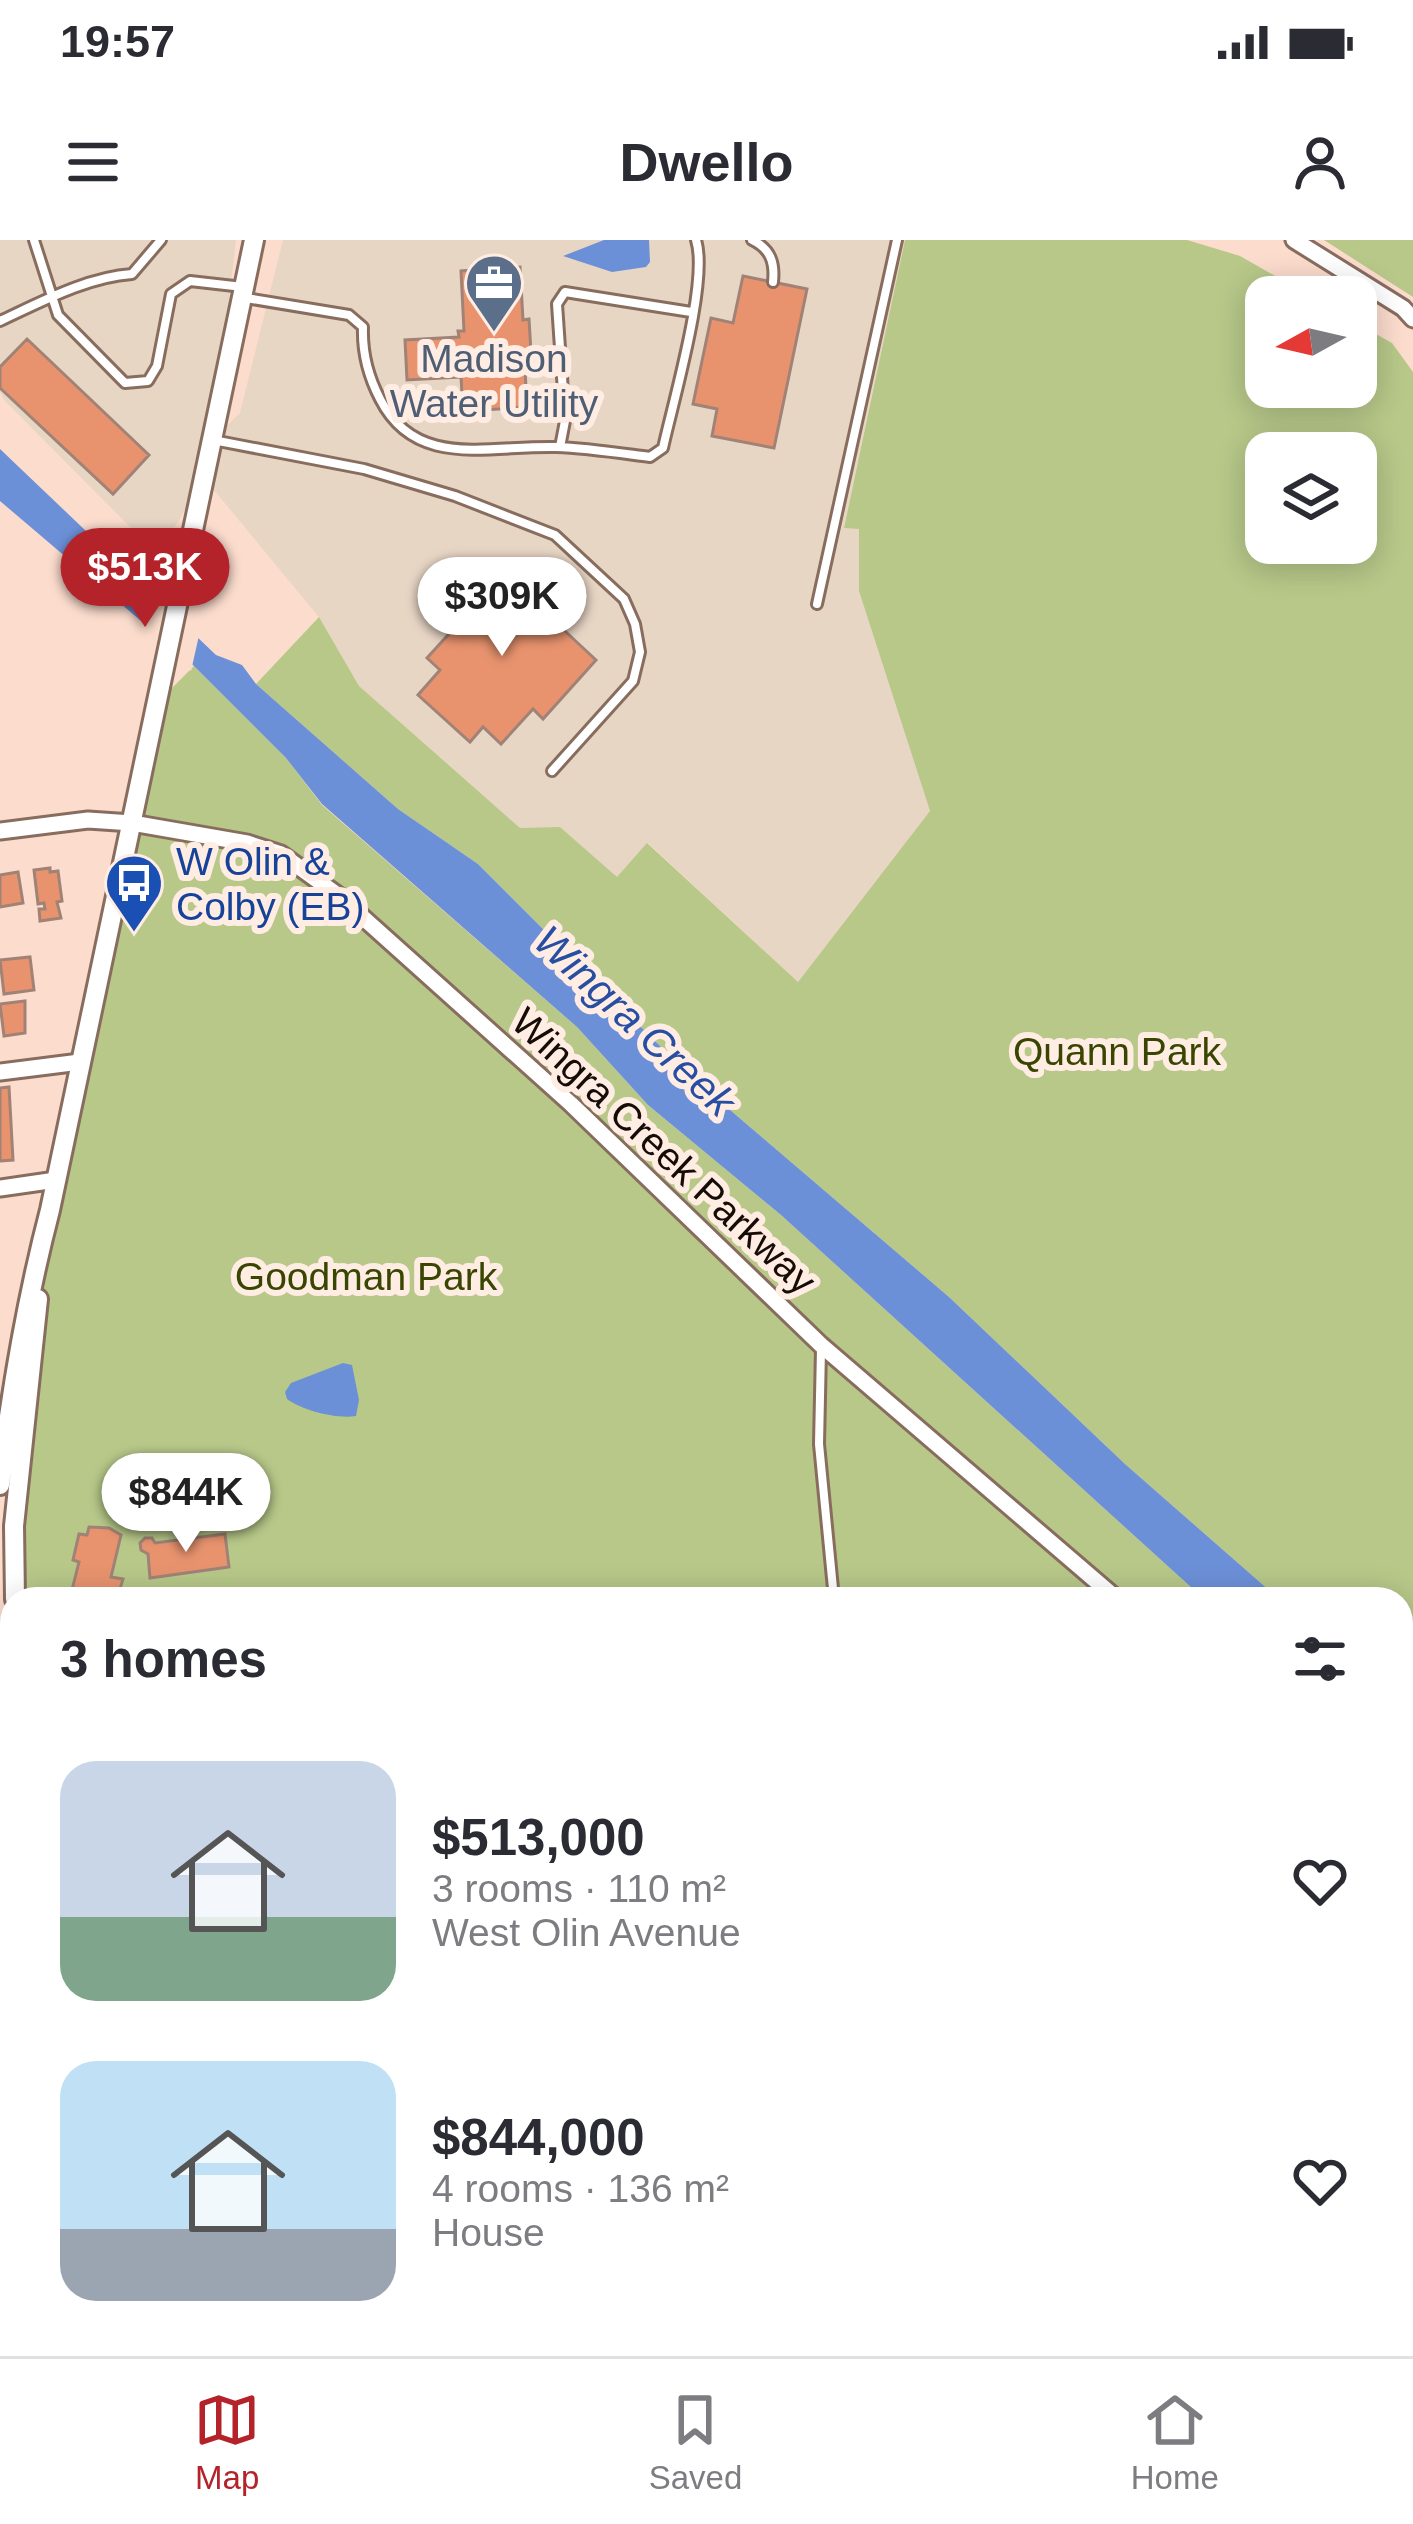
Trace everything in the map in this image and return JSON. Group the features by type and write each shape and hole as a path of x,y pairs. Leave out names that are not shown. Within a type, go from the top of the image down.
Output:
{"street":[{"path":"0,1485 12,1375 254,240"},
{"path":"1294,240 1403,308 1413,320"},
{"name":"Wingra Creek Parkway","path":"0,831 88,820 132,823 247,843 281,854 339,896 571,1104 821,1345 1103,1587"},
{"path":"0,1072 80,1062"},
{"path":"0,1189 56,1180"},
{"path":"14,1587 7,1527 50,1210"}],"lane":[{"path":"34,240 58,315 125,383 148,382 157,366 171,294 190,281 350,315 362,327 366,369 378,396 394,425 413,440 441,448 560,447 650,457 663,448 691,312 699,241"},
{"path":"0,321 52,297 115,275 132,274 160,240"},
{"path":"752,240 769,253 775,266 773,282"},
{"path":"817,604 897,240"},
{"path":"560,447 565,421 557,304 565,292 691,312"},
{"path":"212,440 364,469 454,496 555,535 624,598 640,652 633,681 552,771"},
{"path":"821,1345 819,1444 833,1587"}],"shaded area":[{"path":"0,240 236,240 213,439 240,413 283,240 905,240 844,527 859,529 859,591 930,811 798,982 648,843 617,878 560,827 520,829 359,686 319,617 204,478 158,555 4,400 0,392"}],"green space":[{"name":"Quann Park","path":"905,240 1187,240 1240,256 1275,276 1245,276 1245,408 1377,408 1377,335 1392,343 1413,372 1413,1587 1265,1587 1125,1464 949,1297 688,1074 478,864 398,809 256,684 319,617 359,686 520,828 560,827 617,877 647,843 798,982 930,811 859,591 859,529 844,528"},
{"path":"1324,240 1413,240 1413,297"},
{"name":"Goodman Park","path":"194,666 286,758 322,805 577,1027 648,1105 781,1215 1191,1587 16,1587 25,1411 50,1210 157,703"}],"water":[{"path":"604,240 649,240 650,262 646,267 612,272 563,256"},
{"name":"Wingra Creek","path":"0,449 216,655 242,665 256,684 398,809 478,864 688,1074 949,1297 1125,1464 1265,1587 1191,1587 781,1215 648,1105 577,1027 322,804 286,758 194,666 0,501"},
{"path":"343,1363 352,1365 359,1400 356,1416 320,1413 287,1399 285,1392 291,1383"}],"pier":[{"path":"154,589 200,631 191,671 145,633"}],"building":[{"name":"Madison Water Utility","path":"506,262 507,268 520,267 523,320 529,319 532,369 525,369 527,407 469,411 461,377 407,380 405,340 459,337 458,331 464,331 461,271"},
{"path":"743,276 807,289 774,448 712,436 717,409 693,404 711,318 733,323"},
{"path":"27,339 149,455 113,494 0,388 0,367"},
{"path":"532,565 545,577 539,584 563,606 552,619 596,660 543,719 533,709 501,744 483,727 470,742 418,695 440,670 427,658 458,624 433,602 452,580 477,602 483,595 495,607"},
{"path":"50,868 50,872 58,871 61,918 40,921 39,909 45,909 44,903 38,904 34,870"},
{"path":"18,872 23,903 0,907 0,875"},
{"path":"30,957 34,990 4,994 0,960"},
{"path":"25,1001 25,1033 4,1036 0,1004"},
{"path":"9,1087 13,1160 0,1161 0,1088"},
{"path":"89,1527 109,1528 121,1535 111,1577 123,1579 121,1587 73,1587 79,1534 87,1535"},
{"path":"225,1534 229,1567 150,1578 148,1554 140,1543 145,1538 155,1543"}],"place":[{"name":"Madison Water Utility","path":"494,334"},
{"name":"W Olin & Colby (EB)","path":"134,934"}]}
